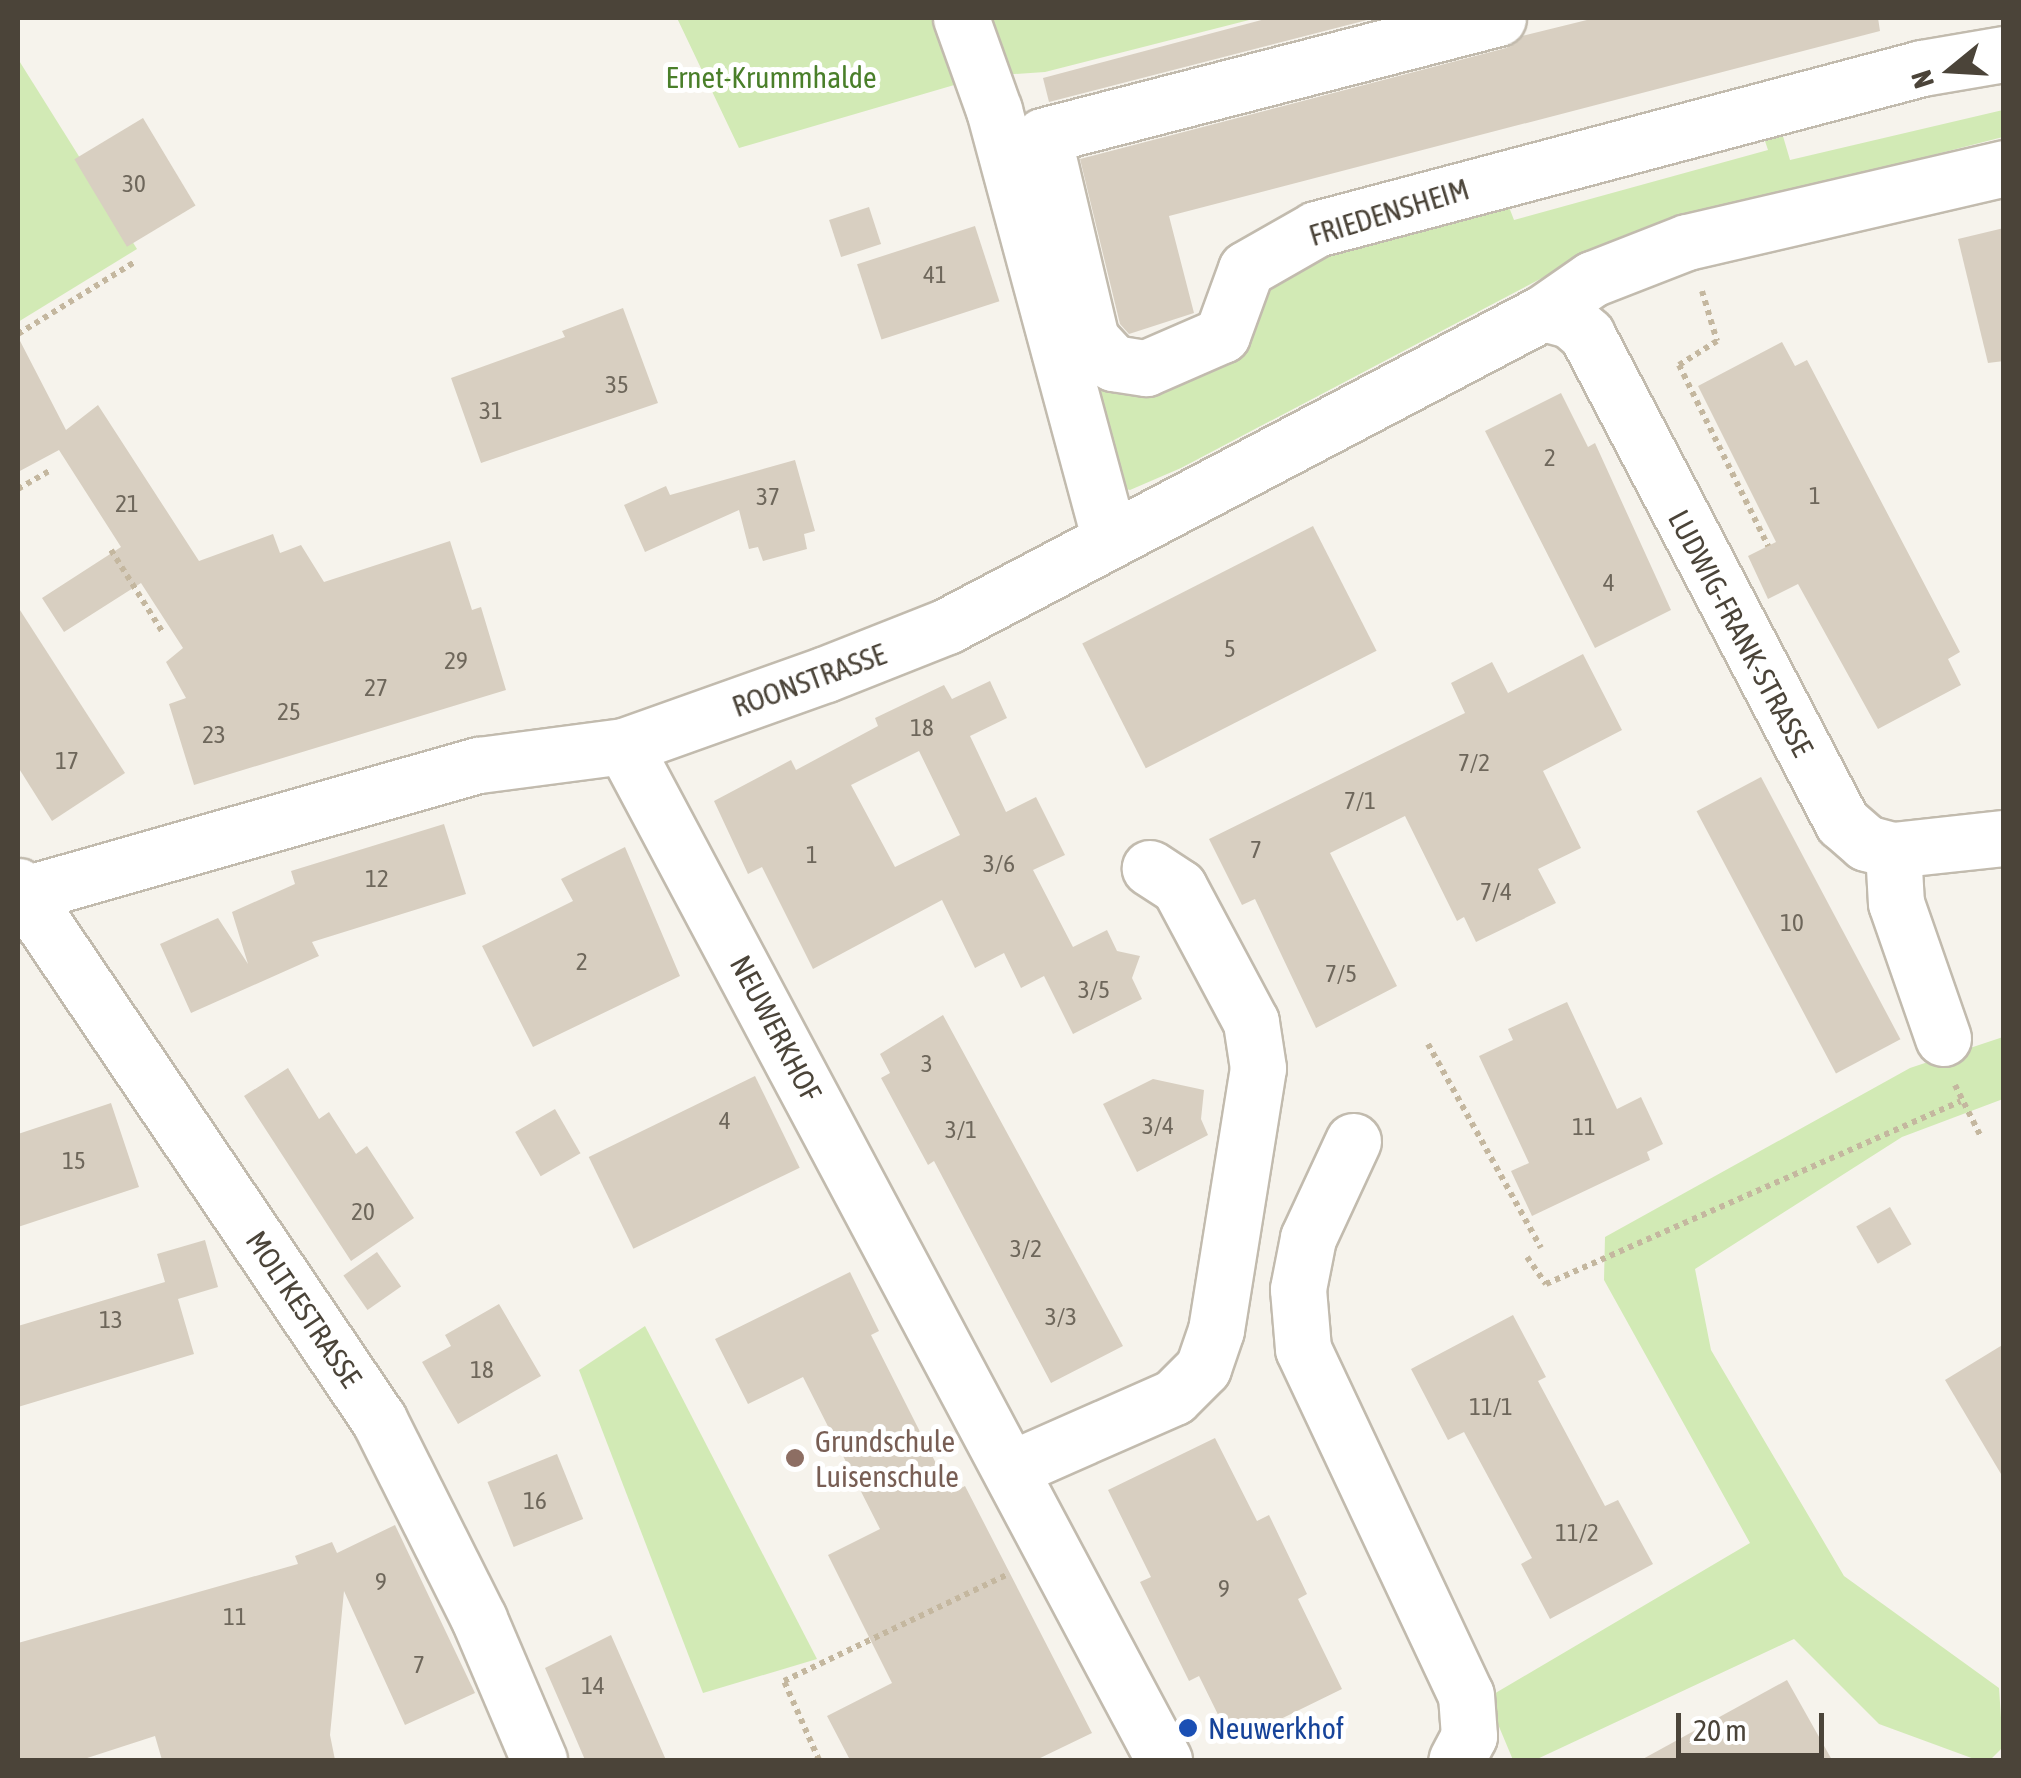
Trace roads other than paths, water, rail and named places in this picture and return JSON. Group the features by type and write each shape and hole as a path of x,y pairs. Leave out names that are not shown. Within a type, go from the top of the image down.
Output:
{"street":[{"path":"960,18 994,110 1109,537"},
{"name":"FRIEDENSHEIM","path":"1498,18 1043,136 1091,340 1113,363 1146,368 1222,335 1246,269 1316,229 1922,68 2004,54"},
{"path":"1543,312 1592,280 1687,242 2004,168"},
{"name":"ROONSTRASSE","path":"20,892 479,765 624,746 896,649 1543,312"},
{"name":"LUDWIG-FRANK-STRASSE","path":"1543,312 1570,320 1587,335 1842,822 1866,843 1893,850"},
{"name":"NEUWERKHOF","path":"624,746 1014,1468 1164,1760"},
{"path":"1943,1038 1896,902 1893,850 2004,838"},
{"path":"1014,1468 1174,1396 1203,1368 1216,1330 1258,1068 1251,1022 1179,887 1150,868"},
{"name":"MOLTKESTRASSE","path":"20,892 379,1420 480,1619 539,1760"},
{"path":"1353,1141 1308,1238 1298,1289 1303,1349 1466,1694 1469,1736 1456,1760"}],"place":[{"name":"Grundschule Luisenschule","path":"795,1458"},
{"name":"Neuwerkhof","path":"1188,1728"}],"park label":[{"name":"Ernet-Krummhalde","path":"771,77"}]}
